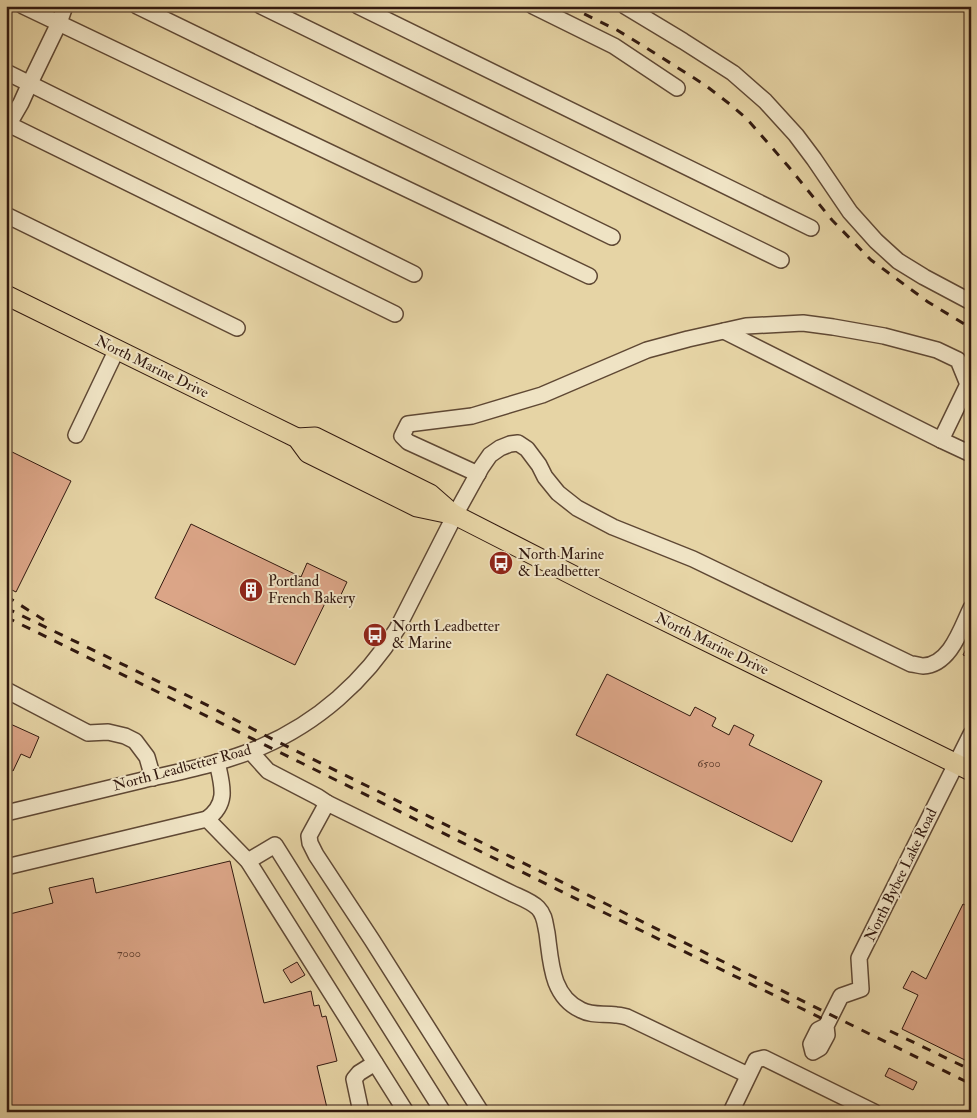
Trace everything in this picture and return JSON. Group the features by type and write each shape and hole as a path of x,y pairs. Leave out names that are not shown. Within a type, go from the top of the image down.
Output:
{"main road":[{"name":"North Marine Drive","path":"6,295 297,438 315,437 430,494 455,515 596,587 964,767"}],"street":[{"path":"24,6 589,276"},
{"path":"66,6 22,103 7,126 395,314"},
{"path":"137,6 612,237"},
{"path":"261,6 781,260"},
{"path":"358,6 811,228"},
{"path":"533,6 614,46 677,88"},
{"path":"625,6 733,73 766,101 796,134 850,212 876,241 898,261 971,302"},
{"path":"6,72 414,274"},
{"path":"6,215 237,328"},
{"path":"478,474 408,442 402,436 408,424 472,416 542,395 647,350 746,326 803,323 884,336 937,350 958,360 966,382 970,380"},
{"path":"724,331 971,454"},
{"path":"76,435 117,350"},
{"path":"941,440 970,380"},
{"name":"North Leadbetter Road","path":"6,813 218,762 261,747 293,731 325,710 368,669 386,647 478,474 490,455 510,444 518,444 527,449 558,493 577,508 614,527 698,562 912,664 923,666 942,659 950,650 971,608"},
{"path":"6,690 88,733 108,732 125,736 135,741 147,757 153,778"},
{"name":"North Bybee Lake Road","path":"801,1076 813,1052 811,1044 818,1030 826,1026 841,996 861,989 860,958 964,767 971,734"},
{"path":"250,750 268,771 538,908 544,917 555,981 559,991 570,1004 583,1012 601,1015 615,1014 627,1017 748,1075"},
{"path":"6,867 208,819 218,810 222,799 223,790 218,762"},
{"path":"328,803 309,836 310,843 481,1112"},
{"path":"208,819 248,861 406,1112"},
{"path":"248,861 275,845 443,1112"},
{"path":"731,1112 756,1060 764,1058 874,1112"},
{"path":"362,1112 354,1079 359,1073 375,1062"}],"building":[{"path":"6,449 71,481 16,592 6,587"},
{"name":"Portland French Bakery","path":"191,524 301,577 307,563 347,582 338,601 328,597 295,665 155,598"},
{"path":"971,639 971,658 963,655"},
{"path":"607,674 690,716 695,707 716,718 712,726 729,735 734,725 754,735 749,745 822,781 792,842 576,735"},
{"path":"6,722 39,737 30,758 21,754 13,771 6,768"},
{"path":"230,861 264,1003 311,991 314,1006 319,1005 322,1017 326,1016 337,1061 317,1066 328,1112 6,1112 6,915 53,903 49,888 93,878 96,893"},
{"path":"963,904 971,908 971,1063 902,1029 918,995 903,988 912,971 926,979"},
{"path":"297,962 305,975 291,983 283,970"},
{"path":"889,1068 917,1082 913,1090 885,1076"}],"railway":[{"path":"568,6 617,30 645,47 705,85 731,105 747,119 832,220 871,260 928,302 971,328"},
{"path":"6,596 44,620"},
{"path":"6,608 209,706 274,740 971,1084"},
{"path":"6,617 823,1019"},
{"path":"890,1031 971,1070"}],"place":[{"name":"North Marine & Leadbetter","path":"501,563"},
{"name":"Portland French Bakery","path":"251,590"},
{"name":"North Leadbetter & Marine","path":"375,635"}]}
